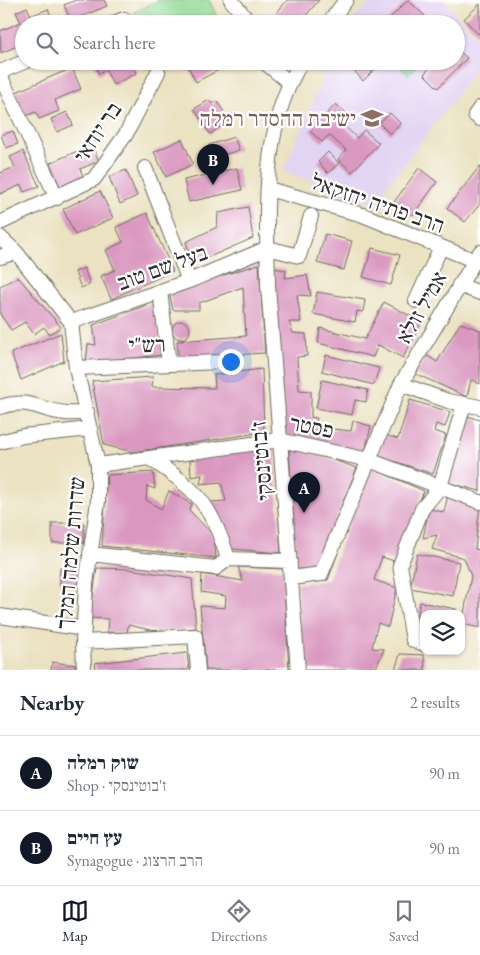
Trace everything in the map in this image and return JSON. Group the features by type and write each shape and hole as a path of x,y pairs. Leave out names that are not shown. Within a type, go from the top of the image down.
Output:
{"street":[{"path":"231,0 243,15"},
{"path":"335,15 346,0"},
{"path":"15,66 0,74 57,198"},
{"path":"274,70 290,83"},
{"name":"ז'בוטינסקי","path":"297,70 290,83 274,128 268,189 268,286 298,670"},
{"name":"בר יוחאי","path":"0,222 57,198 94,179 126,134 158,72"},
{"path":"480,108 475,115 480,119"},
{"path":"145,168 189,281"},
{"name":"הרב פתיה יחזקאל","path":"268,189 363,215 441,247 477,256"},
{"path":"268,248 299,256 311,216"},
{"path":"0,237 16,252 71,322"},
{"path":"416,301 441,247"},
{"name":"בעל שם טוב","path":"71,322 189,281 268,248"},
{"path":"0,257 16,252"},
{"name":"אמיל זולא","path":"291,578 322,574 401,384 477,256"},
{"path":"459,285 480,293"},
{"path":"160,291 169,364"},
{"name":"שדרות שלמה המלך","path":"71,322 76,368 98,465 98,501 90,554 83,636 84,670"},
{"name":"רש\"י","path":"76,368 219,362"},
{"path":"401,384 464,404 480,407"},
{"path":"0,407 14,402 66,414 87,412"},
{"path":"420,643 413,640 400,566 422,509 440,487 464,404"},
{"path":"0,442 23,436 90,429"},
{"name":"פסטר","path":"98,465 280,440 369,460 480,502"},
{"path":"149,458 195,491 218,527 228,560"},
{"path":"90,554 216,568 228,560 290,561"},
{"path":"3,616 83,636 195,636 198,670"}],"shaded area":[{"name":"ישיבת ההסדר רמלה","path":"372,0 443,0 457,15 357,15"},
{"name":"ישיבת ההסדר רמלה","path":"465,24 480,41 480,64 374,203 283,171 326,70 465,70"}],"green space":[{"path":"160,0 209,0 216,15 135,15 134,12"},
{"path":"403,70 413,70 408,75"}],"building":[{"path":"76,0 104,0 107,6 85,15 68,15 64,5"},
{"path":"287,0 319,0 306,15 275,15"},
{"path":"408,0 424,15 393,15"},
{"path":"480,4 480,32 478,34 465,20"},
{"path":"27,7 31,15 18,15 16,12"},
{"path":"48,9 50,15 33,15"},
{"path":"15,25 15,47 1,53 0,31"},
{"path":"67,70 73,70 81,89 55,100 59,111 39,119 36,112 26,116 16,92"},
{"path":"97,70 106,70 99,74"},
{"path":"106,70 136,70 137,73 113,85"},
{"path":"190,70 218,70 196,82"},
{"path":"354,70 374,70 363,81"},
{"path":"428,70 455,70 438,88 424,74"},
{"path":"209,100 212,104 217,101 230,121 210,134 194,109"},
{"path":"336,104 347,114 340,122 357,138 364,130 379,143 352,172 338,159 346,150 329,135 322,142 310,131"},
{"path":"67,112 73,125 57,132 51,119"},
{"path":"390,113 401,124 390,134 379,123"},
{"path":"13,131 18,144 6,148 1,135"},
{"path":"234,137 239,150 213,158 209,145"},
{"path":"182,139 193,164 166,177 154,152"},
{"path":"91,145 99,161 80,169 83,176 60,187 50,163"},
{"path":"23,151 39,186 24,192 21,185 0,194 0,173 15,167 10,157"},
{"path":"328,152 339,163 328,173 318,162"},
{"path":"480,166 480,204 465,222 447,208"},
{"path":"237,168 242,190 189,202 184,180"},
{"path":"419,168 437,182 413,215 394,202"},
{"path":"126,170 137,196 120,204 109,177"},
{"path":"100,191 113,218 75,235 63,209"},
{"path":"248,207 253,238 193,264 186,242 217,227 218,213"},
{"path":"147,213 173,271 111,299 101,276 115,270 106,250 123,242 116,227"},
{"path":"325,234 352,241 344,270 317,263"},
{"path":"372,248 400,255 391,285 363,277"},
{"path":"259,264 265,353 178,358 177,341 246,336 243,287 199,303 199,310 173,310 169,292"},
{"path":"84,268 90,284 81,288 75,272"},
{"path":"273,268 286,270 285,278 307,275 311,296 297,295 301,322 289,322 293,333 306,334 307,356 297,357 299,390 311,391 311,417 317,418 315,427 351,431 353,421 371,426 365,452 284,434"},
{"path":"18,277 61,327 49,334 44,327 34,334 25,322 11,330 0,314 0,286"},
{"path":"317,292 365,300 363,312 357,311 355,322 313,314"},
{"path":"155,302 162,355 86,363 88,344 96,345 93,325"},
{"path":"384,302 422,322 403,358 378,345 373,357 318,343 320,328 365,339"},
{"path":"181,321 187,324 190,330 187,336 181,339 175,336 172,330 175,324"},
{"path":"460,323 480,330 480,384 471,380 467,397 416,374 426,355 437,362"},
{"path":"61,333 64,361 21,380 11,353"},
{"path":"326,355 379,368 374,385 322,371"},
{"path":"262,369 264,432 133,452 104,445 92,381 153,377 152,387 215,388 214,375"},
{"path":"322,380 368,390 366,402 355,400 352,415 316,408"},
{"path":"410,400 450,412 445,427 436,424 434,431 446,435 433,474 378,456 385,435 398,439"},
{"path":"467,416 480,420 480,491 446,482"},
{"path":"274,447 281,553 232,549 223,525 210,502 226,501 221,482 200,484 202,475 191,477 190,459"},
{"path":"289,450 319,455 357,468 315,570 297,569"},
{"path":"369,467 424,491 394,561 382,557 374,580 397,588 388,627 378,623 372,648 384,649 375,670 304,670 297,584 328,580"},
{"path":"153,472 155,489 147,486 146,500 161,509 169,491 192,504 189,510 214,536 216,558 102,546 107,475"},
{"path":"448,494 480,506 475,549 480,550 480,628 465,625 465,610 471,576 464,558 432,549 437,535 423,538 429,509 444,512"},
{"path":"52,523 84,523 84,543 52,543"},
{"path":"417,554 459,562 453,596 410,588"},
{"path":"238,567 283,569 289,670 206,670 200,606 225,608 226,596 201,592 202,574 243,581"},
{"path":"60,568 80,568 79,585 60,585"},
{"path":"97,568 129,569 192,579 196,628 160,632 128,625 127,633 107,632 108,619 90,618"},
{"path":"420,602 456,609 420,610 420,629 415,628"},
{"path":"187,653 189,670 96,670 95,663"},
{"path":"400,654 424,655 425,670 395,670"},
{"path":"52,662 76,665 76,670 51,670"}],"place":[{"name":"ישיבת ההסדר רמלה","path":"372,118"},
{"name":"עץ חיים","path":"213,185"},
{"name":"שוק רמלה","path":"304,513"}]}
